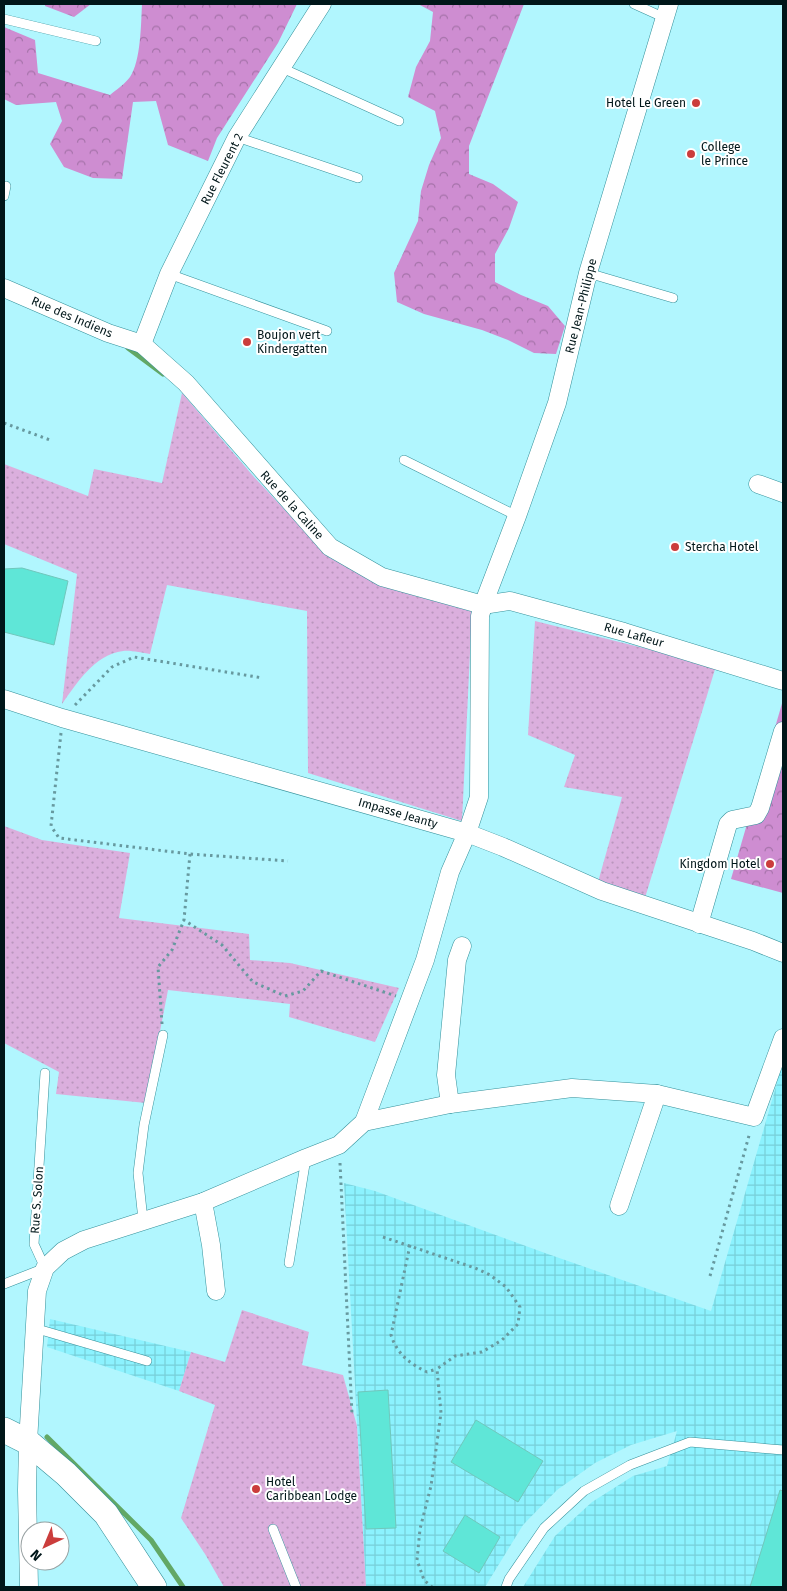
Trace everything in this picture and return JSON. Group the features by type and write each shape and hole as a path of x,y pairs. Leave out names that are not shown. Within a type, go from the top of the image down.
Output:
{"main road":[{"path":"4,1430 28,1442 66,1474 106,1514 154,1587"}],"street":[{"name":"Rue Fleurent 2","path":"142,344 169,274 238,137 322,4"},
{"name":"Rue Jean-Philippe","path":"364,1122 425,960 450,872 467,833 479,797 480,616 557,403 588,273 667,11"},
{"name":"Rue des Indiens","path":"4,288 108,333 142,344"},
{"name":"Rue de la Caline","path":"142,344 186,383 330,547 382,576 483,605"},
{"path":"758,484 783,493"},
{"name":"Rue Lafleur","path":"483,605 510,601 624,632 783,681"},
{"name":"Impasse Jeanty","path":"4,699 62,718 467,833 602,891 783,953"},
{"path":"699,924 728,824 740,817 756,815 760,808 783,731"},
{"path":"450,1104 446,1075 457,960 462,946"},
{"path":"29,1587 28,1442 37,1291 45,1268 63,1250 84,1240 203,1202 339,1144 364,1122 450,1104 572,1088 657,1094 754,1117 783,1038"},
{"path":"619,1206 657,1094"},
{"path":"203,1202 211,1245 216,1291"}],"lane":[{"path":"634,4 667,11"},
{"path":"4,19 96,41"},
{"path":"282,68 399,121"},
{"path":"238,137 358,178"},
{"path":"4,196 6,186"},
{"path":"588,273 673,298"},
{"path":"169,274 327,331"},
{"path":"404,460 516,516"},
{"path":"143,1220 138,1173 144,1125 163,1035"},
{"name":"Rue S. Solon","path":"45,1073 34,1244 45,1268"},
{"path":"289,1263 306,1158"},
{"path":"4,1284 45,1268"},
{"path":"34,1328 147,1360"},
{"path":"506,1587 509,1579 544,1528 584,1491 630,1465 690,1442 783,1450"},
{"path":"274,1529 296,1587"}],"path":[{"path":"4,422 50,440"},
{"path":"263,678 134,657 112,667 62,718 52,826 59,838 190,854 288,861"},
{"path":"163,1035 158,967 172,950 184,920 190,854"},
{"path":"184,920 222,945 253,982 285,996 303,991 321,971 409,1001"},
{"path":"710,1276 754,1117"},
{"path":"339,1144 352,1414"},
{"path":"383,1237 410,1245 475,1268 490,1275 506,1287 520,1307 518,1324 502,1340 482,1352 455,1356 437,1369 427,1372 412,1365 395,1346 392,1335 410,1245"},
{"path":"432,1587 424,1580 417,1560 420,1530 431,1486 441,1413 437,1369"}],"shaded area":[{"path":"182,393 254,477 330,558 396,588 472,611 462,821 308,773 307,611 167,585 150,654 123,651 103,658 87,671 62,704 77,574 4,544 4,464 88,496 94,469 162,483"},
{"path":"535,621 716,666 644,901 598,882 622,797 564,787 575,755 528,735"},
{"path":"4,826 42,840 130,853 119,918 249,934 250,960 290,963 399,988 375,1042 289,1017 290,1004 168,990 146,1103 56,1094 59,1072 4,1043"},
{"path":"783,1062 783,1587 523,1587 555,1536 592,1502 633,1476 667,1466 677,1431 631,1445 595,1463 557,1490 523,1525 485,1587 366,1587 344,1183 375,1191 711,1311"},
{"path":"242,1310 309,1332 302,1365 343,1375 357,1426 366,1587 224,1587 181,1518 215,1405 179,1391 191,1352 225,1362"},
{"path":"50,1319 191,1352 179,1391 47,1347"}],"green space":[{"path":"45,4 91,4 74,17 45,6"},
{"path":"142,4 297,4 278,43 217,138 208,161 168,145 156,101 133,102 122,179 93,178 64,167 50,144 62,121 56,102 16,105 4,99 4,27 35,40 38,73 110,95 126,82 134,70 140,42"},
{"path":"418,4 524,4 469,146 469,174 493,184 518,202 509,228 495,254 495,282 548,306 565,326 556,354 534,353 482,330 424,314 397,302 394,273 418,221 421,191 429,165 441,138 435,111 408,97 416,67 430,41 433,12"},
{"path":"783,700 783,893 731,879"}],"building":[{"path":"22,568 68,581 54,645 4,632 4,569"},
{"path":"388,1390 396,1528 366,1529 358,1392"},
{"path":"476,1420 543,1461 518,1502 451,1462"},
{"path":"780,1490 783,1491 783,1587 750,1587"},
{"path":"465,1515 500,1537 479,1573 443,1551"}],"waterway":[{"path":"128,348 163,374"},
{"path":"47,1437 151,1540 183,1587"}],"place":[{"name":"Hotel Le Green","path":"696,103"},
{"name":"College le Prince","path":"691,154"},
{"name":"Boujon vert Kindergatten","path":"247,342"},
{"name":"Stercha Hotel","path":"675,547"},
{"name":"Kingdom Hotel","path":"770,864"},
{"name":"Hotel Caribbean Lodge","path":"256,1489"}]}
